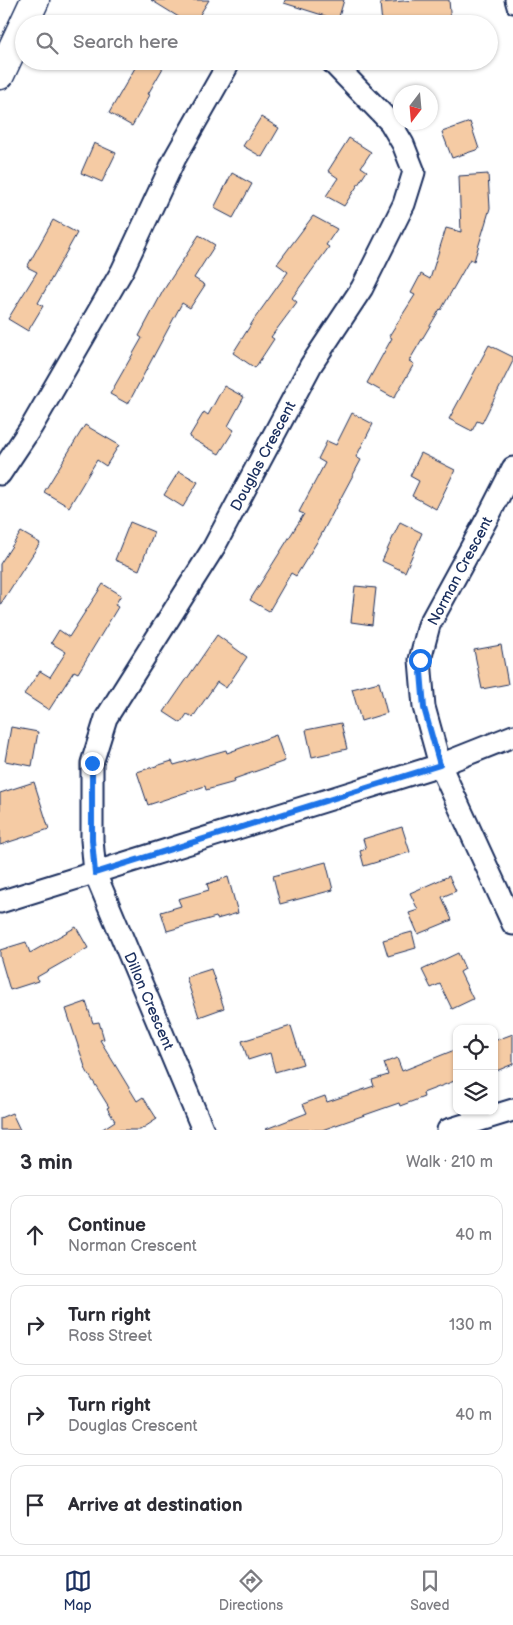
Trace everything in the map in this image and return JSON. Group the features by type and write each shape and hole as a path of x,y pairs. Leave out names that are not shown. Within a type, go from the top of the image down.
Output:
{"main road":[{"path":"28,15 35,0"},
{"path":"0,75 15,43"}],"street":[{"path":"0,474 32,426 122,270 175,158 225,70"},
{"name":"Douglas Crescent","path":"95,873 92,840 92,763 106,718 214,548 311,365 362,288 404,204 414,172 403,144 390,122 340,70"},
{"name":"Norman Crescent","path":"440,765 424,708 420,660 429,625 513,468"},
{"path":"0,902 440,765 513,736"},
{"path":"440,765 513,924"},
{"name":"Dillon Crescent","path":"95,873 203,1130"},
{"path":"448,1130 513,1110"}],"lane":[{"path":"511,0 513,7"}],"building":[{"path":"151,0 209,0 200,15 175,15"},
{"path":"285,0 344,0 340,15 322,15 284,3"},
{"path":"449,0 450,15 381,15 380,3"},
{"path":"134,70 162,70 132,126 109,113"},
{"path":"261,117 279,128 262,157 243,146"},
{"path":"470,122 479,149 452,158 442,132"},
{"path":"349,138 371,152 361,167 367,171 344,206 326,196 338,178 328,171"},
{"path":"94,143 116,153 102,182 81,173"},
{"path":"232,173 252,184 233,218 214,208"},
{"path":"488,174 490,208 474,261 470,259 409,361 414,364 394,398 367,383 392,338 389,336 415,295 411,293 421,274 430,279 446,228 461,232 459,176"},
{"path":"313,216 337,229 326,245 329,247 292,298 297,302 271,337 274,339 255,368 233,353 288,272 277,264"},
{"path":"53,220 77,233 38,303 43,306 28,331 8,319 37,272 27,267"},
{"path":"199,235 215,245 194,278 205,285 190,308 182,303 128,404 110,394 142,338 139,336 163,291"},
{"path":"489,345 513,357 513,361 482,423 477,421 472,431 449,419"},
{"path":"224,386 244,397 228,426 234,430 219,454 189,437 204,412 208,415"},
{"path":"352,413 373,424 356,457 361,460 320,537 296,576 291,573 269,611 250,600 304,514 299,512 325,463 318,459 327,441 336,445"},
{"path":"85,425 119,445 106,466 97,460 69,507 44,492"},
{"path":"421,453 455,470 436,509 412,496 419,481 410,476"},
{"path":"179,471 198,482 183,507 164,495"},
{"path":"130,522 154,532 139,570 115,560"},
{"path":"400,522 422,533 405,572 382,561"},
{"path":"21,532 40,543 0,605 0,564"},
{"path":"103,584 121,595 115,605 118,607 78,673 74,671 49,710 24,694 40,671 50,677 66,652 51,643 59,630 69,637"},
{"path":"355,586 376,588 372,625 351,622"},
{"path":"217,635 247,657 226,688 217,682 193,717 187,714 181,723 164,712"},
{"path":"501,645 508,684 482,689 474,650"},
{"path":"379,682 387,713 361,721 352,689"},
{"path":"341,723 347,749 312,757 306,730"},
{"path":"11,727 38,732 32,766 5,761"},
{"path":"276,735 285,761 234,779 235,782 206,790 205,786 148,805 137,772 172,761 174,765 226,750 227,753"},
{"path":"34,782 49,829 0,845 0,793"},
{"path":"402,827 410,852 364,866 360,851 366,849 363,839"},
{"path":"326,862 333,890 280,904 273,876"},
{"path":"449,876 456,891 442,897 452,920 418,934 409,913 418,910 410,893"},
{"path":"228,877 238,913 217,919 216,917 167,931 161,912 181,906 178,899 209,890 207,884"},
{"path":"76,927 88,948 37,977 38,981 10,990 0,950 26,942 30,953"},
{"path":"412,932 416,948 388,956 383,940"},
{"path":"458,953 465,969 460,972 473,999 452,1009 440,984 431,988 422,970"},
{"path":"211,969 224,1008 199,1017 186,977"},
{"path":"86,1002 93,1023 99,1022 104,1039 100,1040 137,1101 143,1097 157,1119 140,1130 101,1130 115,1121 107,1108 109,1107 86,1070 66,1009"},
{"path":"291,1026 303,1064 275,1072 270,1053 248,1060 242,1041"},
{"path":"513,1034 513,1064 498,1070 498,1070 498,1040"},
{"path":"453,1051 453,1082 423,1093 424,1097 400,1106 399,1103 322,1130 266,1130 307,1113 303,1104 325,1096 327,1102 374,1086 372,1080 388,1075 384,1063 397,1058 402,1071"},
{"path":"12,1113 20,1130 0,1130 0,1118"}],"route":[{"path":"92,763 92,840 95,873 440,765 424,708 420,660"}]}
